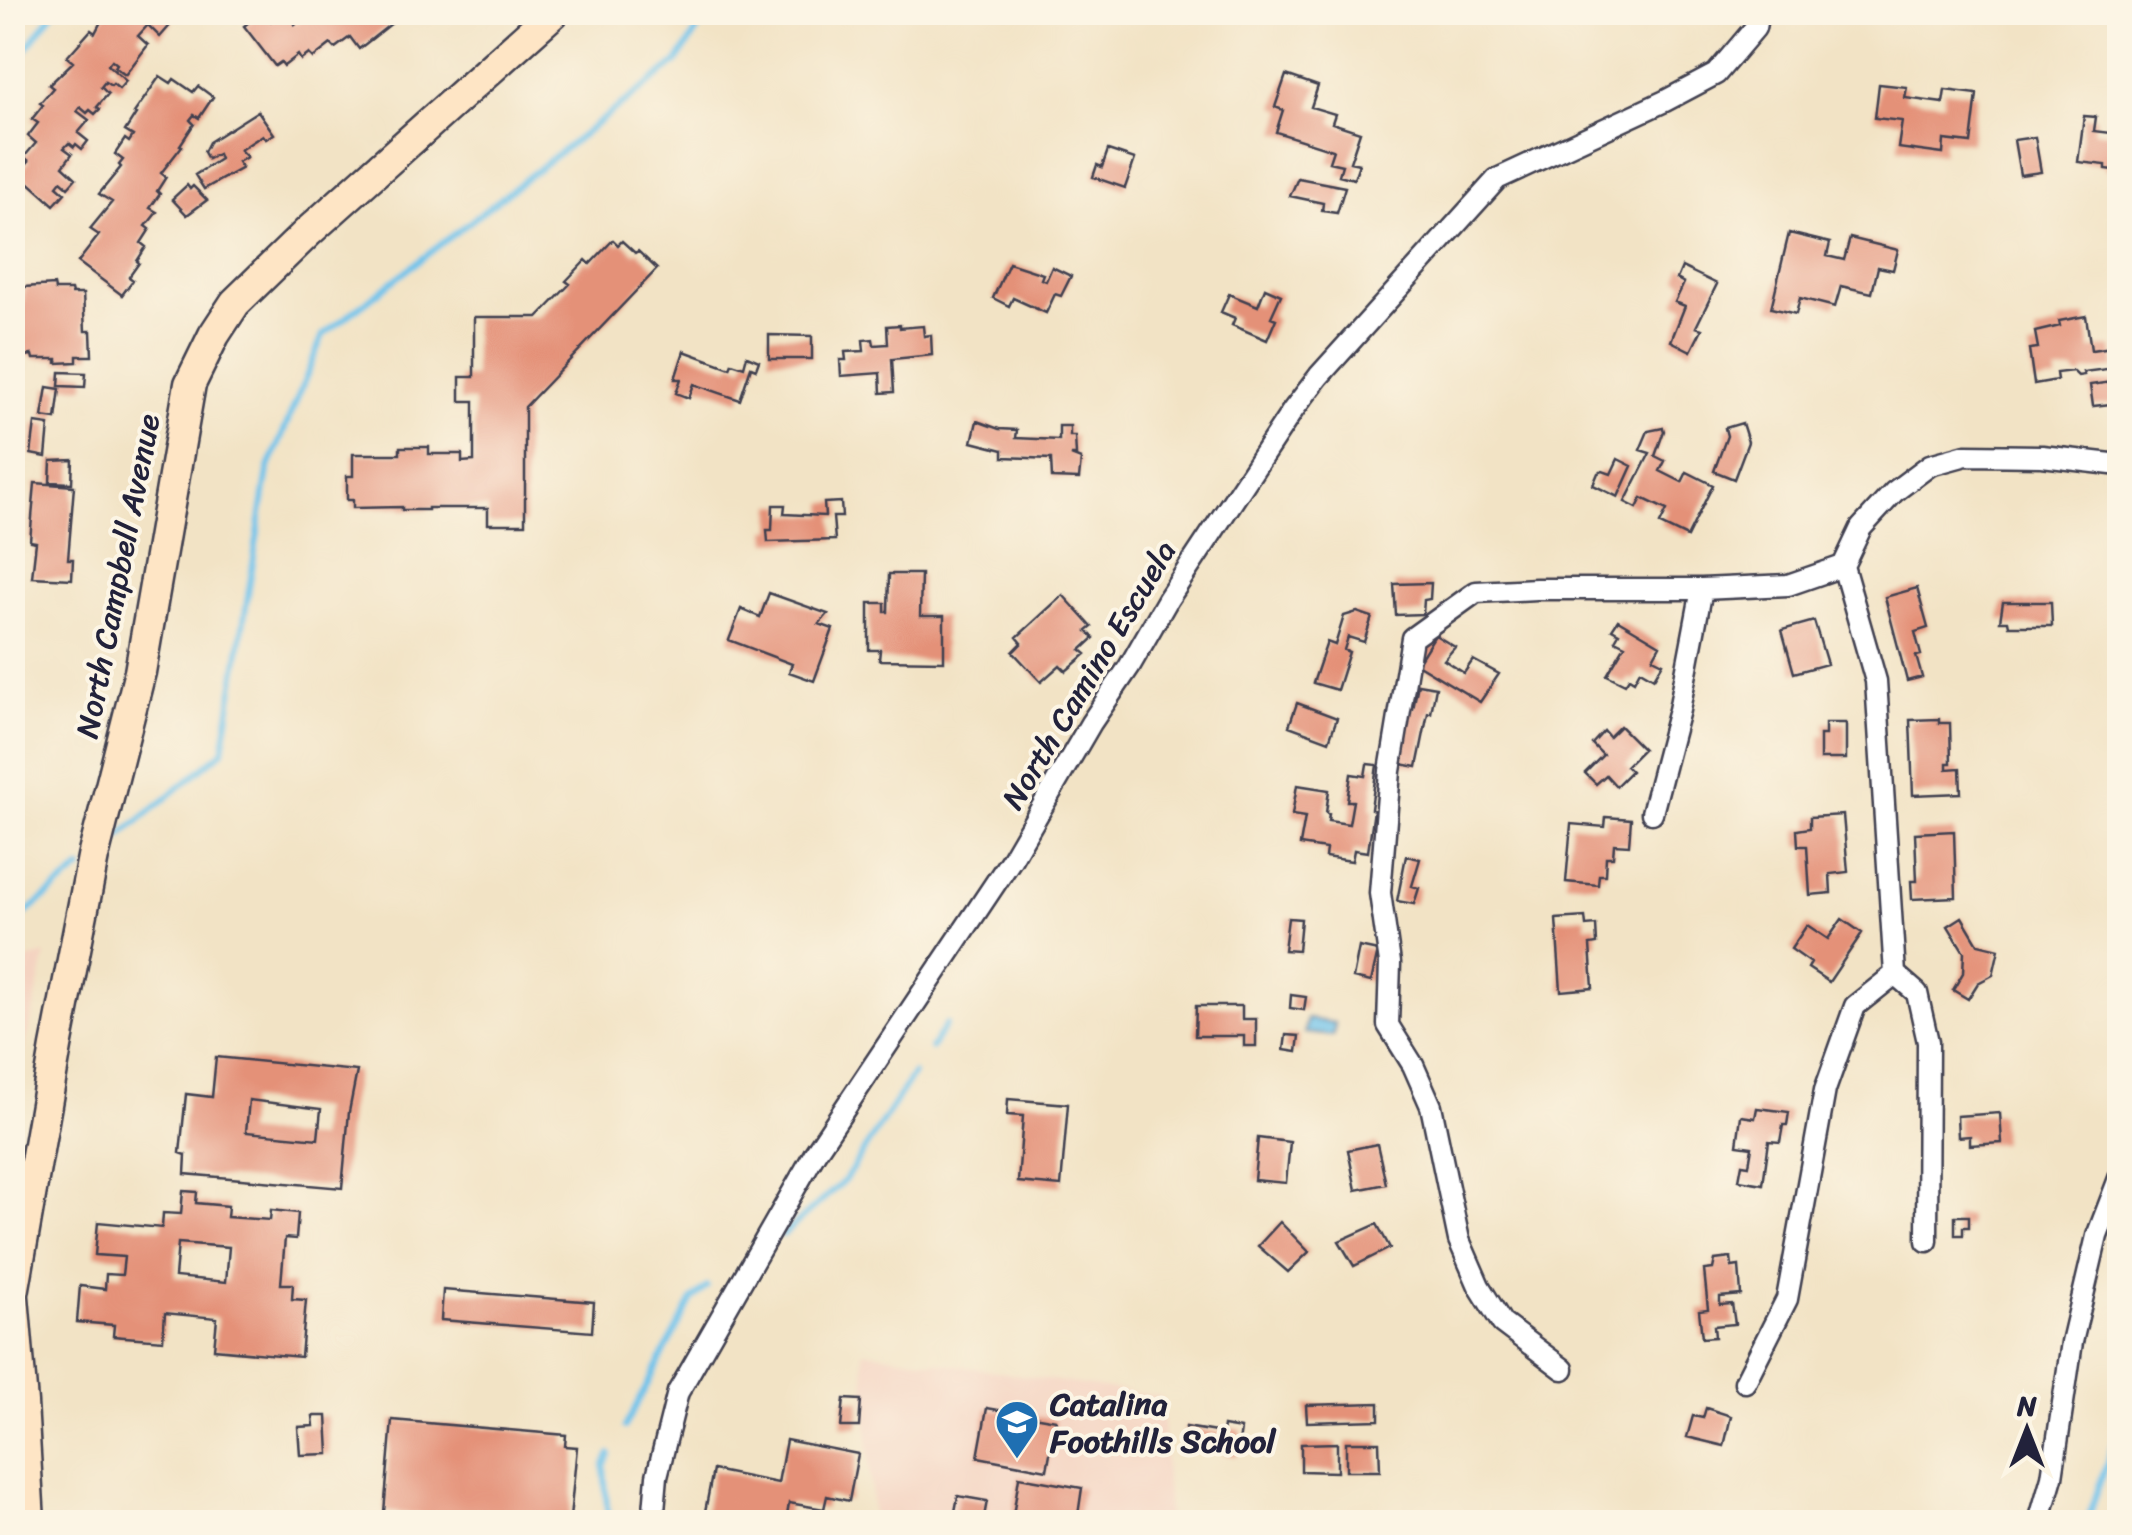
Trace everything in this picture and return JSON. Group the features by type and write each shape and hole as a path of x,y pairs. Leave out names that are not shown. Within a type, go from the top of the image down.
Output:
{"main road":[{"name":"North Campbell Avenue","path":"29,1522 13,1298 92,866 140,672 190,384 235,302 554,12"}],"street":[{"name":"North Camino Escuela","path":"653,1522 657,1476 678,1392 771,1230 816,1153 1012,860 1168,599 1292,410 1497,180 1716,74 1755,28 1758,12"},
{"path":"1927,1241 1928,1042 1916,994 1895,974 1876,681 1843,566 1861,528 1894,492 1930,466 1966,455 2042,456 2120,465"},
{"path":"1563,1369 1502,1323 1479,1286 1459,1240 1431,1106 1413,1065 1388,1025 1390,963 1380,893 1390,770 1412,638 1476,592 1788,585 1843,566"},
{"path":"1652,813 1679,710 1702,589"},
{"path":"1745,1382 1787,1298 1825,1090 1854,1006 1895,974"},
{"path":"2039,1522 2052,1477 2076,1324 2097,1236 2120,1176"}],"shaded area":[{"path":"46,954 15,1092 13,1104 13,964"},
{"name":"Catalina Foothills School","path":"863,1351 1162,1397 1168,1522 873,1522"}],"water":[{"path":"1307,1019 1335,1023 1333,1036 1305,1033"}],"building":[{"path":"106,12 162,12 173,22 160,37 148,25 138,36 148,45 125,75 112,60 108,65 126,81 119,89 105,82 101,87 108,94 95,114 80,107 77,111 89,120 78,133 88,141 82,149 69,143 64,148 72,154 63,166 76,178 68,187 61,181 57,186 65,193 54,205 18,173 29,161 24,157 36,143 28,136 38,123 32,119 53,88 49,85 73,62 67,57 91,30 95,33"},
{"path":"262,12 271,21 281,12 291,12 295,24 302,19 297,12 330,12 339,23 346,12 406,12 359,49 350,37 335,48 331,44 313,58 309,54 301,60 298,55 284,66 281,62 275,66 244,26"},
{"path":"1286,75 1318,86 1311,107 1335,114 1332,123 1360,132 1350,162 1359,164 1354,179 1339,175 1342,165 1329,162 1333,150 1276,132 1283,110 1275,107"},
{"path":"160,76 171,83 174,79 193,92 198,86 213,97 199,118 194,115 190,120 194,124 182,146 161,173 166,177 150,208 157,212 146,226 150,229 141,243 146,247 129,277 133,280 122,295 78,262 99,235 90,229 112,202 99,194 121,167 123,160 115,154 125,139 129,142 133,136 125,131"},
{"path":"1879,84 1907,87 1905,98 1943,103 1945,90 1977,94 1971,143 1944,140 1943,154 1898,148 1902,121 1875,118"},
{"path":"258,111 274,134 266,139 263,135 240,150 247,157 238,162 242,168 204,189 195,175 220,159 218,154 208,159 204,152 209,142"},
{"path":"2084,116 2096,117 2094,131 2120,134 2120,174 2106,169 2106,165 2078,162"},
{"path":"2035,137 2041,172 2020,175 2014,140"},
{"path":"1108,150 1135,159 1125,188 1093,177 1097,165 1102,167"},
{"path":"1298,178 1345,187 1337,213 1322,211 1323,203 1290,196"},
{"path":"187,185 207,200 187,215 172,199"},
{"path":"1789,233 1830,243 1827,256 1844,260 1850,238 1898,250 1893,270 1878,267 1872,293 1841,286 1835,307 1800,298 1796,314 1771,308"},
{"path":"613,240 618,245 622,241 635,253 638,251 657,269 525,407 525,524 488,524 488,508 353,508 353,500 347,500 347,476 353,476 353,454 400,454 400,447 429,447 429,454 462,454 462,462 474,461 474,401 460,401 460,377 474,377 474,317 538,317 570,284 566,281 586,260 590,264"},
{"path":"1009,263 1043,274 1041,279 1046,281 1052,267 1071,276 1061,296 1055,294 1046,313 1013,298 1009,306 993,298"},
{"path":"1682,267 1717,284 1696,327 1702,329 1691,351 1671,341 1685,306 1675,302 1684,283 1677,279"},
{"path":"54,285 55,290 83,294 85,331 91,331 92,356 57,363 57,359 33,359 32,355 19,357 24,287"},
{"path":"1265,288 1281,295 1271,317 1276,319 1267,340 1232,325 1235,318 1221,312 1229,294 1258,306"},
{"path":"2086,316 2091,350 2112,347 2115,368 2078,376 2073,371 2056,373 2057,380 2034,384 2029,349 2038,348 2035,332 2060,326 2059,321"},
{"path":"887,326 923,326 924,336 931,335 932,355 892,359 894,392 881,393 880,373 841,376 840,360 846,360 845,352 864,351 863,340 873,339 874,345 888,344"},
{"path":"769,335 812,336 812,359 769,359"},
{"path":"684,351 730,368 732,363 744,367 747,356 759,361 756,369 751,367 740,400 694,384 689,398 676,393 681,379 675,379"},
{"path":"60,372 86,373 85,387 59,386"},
{"path":"2119,381 2120,403 2093,406 2090,385"},
{"path":"47,387 60,389 56,419 42,417"},
{"path":"977,421 1017,430 1016,438 1059,440 1059,426 1070,426 1076,455 1071,455 1081,459 1079,479 1052,478 1051,459 1003,457 1003,450 972,442"},
{"path":"35,423 49,425 46,457 31,454"},
{"path":"1742,423 1748,442 1734,479 1714,471 1727,436 1725,428"},
{"path":"1663,428 1655,456 1665,461 1660,471 1682,482 1687,472 1713,485 1687,537 1660,524 1667,510 1642,498 1637,508 1625,502 1650,453 1640,450 1648,431"},
{"path":"1618,459 1632,466 1618,497 1593,485 1598,473 1611,474"},
{"path":"73,460 72,483 50,482 51,461"},
{"path":"35,483 74,486 68,559 73,559 72,579 32,577 36,542 30,541"},
{"path":"841,502 842,517 833,517 835,540 768,542 773,505 785,505 784,514 825,516 824,503"},
{"path":"889,574 921,574 920,616 944,616 944,661 879,660 880,650 869,650 869,603 885,603 888,612"},
{"path":"1431,583 1430,599 1424,600 1423,614 1396,615 1394,584"},
{"path":"1917,588 1928,628 1915,632 1922,677 1907,681 1885,597"},
{"path":"769,593 828,614 819,624 833,629 814,681 789,672 792,664 729,640 741,609 760,617"},
{"path":"1063,595 1092,627 1087,631 1094,638 1081,650 1086,654 1066,671 1060,665 1041,682 1013,652 1022,643 1017,637"},
{"path":"2003,602 2051,602 2052,626 2009,626 2008,621 2000,621"},
{"path":"1357,612 1372,617 1364,642 1348,637 1344,650 1349,652 1337,690 1313,683 1327,642 1335,645 1344,616"},
{"path":"1618,620 1660,645 1653,658 1663,663 1654,678 1640,670 1634,681 1629,678 1625,684 1607,675 1625,645 1615,640 1619,633 1612,629"},
{"path":"1814,621 1827,664 1794,673 1782,630"},
{"path":"1435,635 1455,647 1444,660 1464,673 1473,660 1499,674 1480,702 1417,664"},
{"path":"1418,684 1436,687 1417,767 1401,764 1406,708 1413,709"},
{"path":"1297,703 1337,718 1329,741 1289,726"},
{"path":"1939,719 1939,723 1950,723 1951,763 1947,763 1947,769 1960,768 1961,793 1913,795 1910,720"},
{"path":"1825,723 1846,723 1846,759 1820,759 1820,735 1825,735"},
{"path":"1620,726 1643,749 1626,766 1631,771 1616,786 1606,775 1596,784 1585,773 1603,755 1592,744 1604,731 1609,737"},
{"path":"1367,764 1377,765 1368,852 1354,850 1352,861 1325,857 1326,849 1300,845 1305,817 1292,815 1297,785 1329,790 1328,821 1349,824 1353,801 1347,801 1351,774 1365,776"},
{"path":"1843,815 1848,872 1830,874 1831,893 1810,895 1807,846 1798,846 1797,830 1810,828 1810,817"},
{"path":"1606,817 1631,819 1629,845 1614,844 1613,857 1606,857 1605,875 1599,875 1598,885 1566,882 1571,824 1605,827"},
{"path":"1954,831 1956,897 1912,899 1911,881 1917,881 1915,833"},
{"path":"1406,856 1420,859 1412,886 1419,888 1414,904 1397,901"},
{"path":"1585,917 1586,926 1596,925 1597,944 1590,945 1593,988 1561,991 1556,919"},
{"path":"1962,917 1978,944 1999,949 1993,975 1978,983 1968,999 1953,990 1963,973 1964,952 1948,926"},
{"path":"1288,918 1301,919 1298,951 1284,950"},
{"path":"1842,919 1862,933 1829,982 1808,968 1811,963 1791,949 1807,925 1828,939"},
{"path":"1359,947 1378,951 1371,982 1353,978"},
{"path":"1291,995 1306,997 1304,1010 1290,1008"},
{"path":"1196,1006 1242,1006 1242,1019 1256,1019 1256,1046 1244,1046 1244,1036 1195,1036"},
{"path":"1286,1035 1299,1036 1297,1052 1284,1050"},
{"path":"216,1057 357,1071 342,1188 185,1174 186,1155 180,1153 186,1094 212,1097","holes":["249,1100 321,1109 318,1139 246,1132"]},
{"path":"1008,1099 1068,1104 1061,1186 1018,1182 1023,1116 1007,1115"},
{"path":"1757,1108 1789,1112 1780,1142 1769,1141 1763,1184 1739,1180 1742,1164 1749,1165 1752,1147 1737,1145 1741,1116 1755,1118"},
{"path":"2000,1113 2002,1143 1970,1145 1970,1136 1958,1137 1957,1116"},
{"path":"1258,1138 1290,1142 1286,1183 1254,1180"},
{"path":"1377,1144 1386,1184 1356,1190 1348,1150"},
{"path":"183,1191 197,1192 196,1203 228,1206 227,1217 270,1220 271,1210 298,1213 296,1239 285,1238 281,1284 293,1284 292,1299 306,1300 301,1357 214,1349 217,1318 165,1313 163,1340 113,1336 114,1325 77,1322 80,1286 105,1289 106,1274 122,1275 124,1257 95,1255 98,1222 162,1228 163,1213 181,1214","holes":["178,1243 229,1247 226,1282 175,1277"]},
{"path":"1955,1216 1969,1216 1969,1227 1963,1227 1963,1235 1955,1235"},
{"path":"1280,1222 1309,1252 1288,1272 1258,1246"},
{"path":"1377,1224 1390,1248 1354,1266 1339,1241"},
{"path":"1731,1258 1732,1267 1739,1266 1741,1295 1720,1297 1720,1305 1732,1304 1735,1324 1714,1326 1715,1337 1702,1338 1699,1310 1708,1309 1704,1270 1713,1269 1715,1260"},
{"path":"443,1290 594,1302 592,1332 441,1320"},
{"path":"844,1399 861,1400 859,1427 841,1427"},
{"path":"1379,1403 1379,1420 1307,1422 1306,1405"},
{"path":"987,1408 1056,1420 1047,1470 978,1457"},
{"path":"1706,1408 1731,1416 1724,1446 1687,1437 1693,1416 1703,1418"},
{"path":"313,1416 327,1416 329,1454 300,1455 298,1427 314,1426"},
{"path":"392,1420 566,1435 565,1446 577,1447 570,1518 562,1517 562,1522 499,1522 384,1512"},
{"path":"1223,1426 1241,1429 1237,1456 1224,1454 1225,1446 1183,1440 1186,1427 1222,1433"},
{"path":"786,1440 858,1454 849,1501 827,1496 824,1509 789,1503 786,1522 703,1522 713,1470 778,1483"},
{"path":"1346,1442 1379,1442 1380,1471 1346,1471"},
{"path":"1337,1443 1337,1472 1301,1471 1301,1444"},
{"path":"1019,1477 1082,1488 1077,1522 1013,1516"},
{"path":"958,1496 987,1501 983,1522 953,1522"},
{"path":"1420,1517 1420,1522 1294,1519"}],"waterway":[{"path":"12,68 54,12"},
{"path":"106,848 223,751 268,470 323,335 677,62 709,12"},
{"path":"12,924 81,869"},
{"path":"931,1048 946,1024"},
{"path":"783,1235 845,1180 913,1074"},
{"path":"625,1427 692,1300 707,1287"},
{"path":"2087,1522 2120,1423"},
{"path":"608,1522 604,1466 610,1454"}],"place":[{"name":"Catalina Foothills School","path":"1017,1460"}]}
